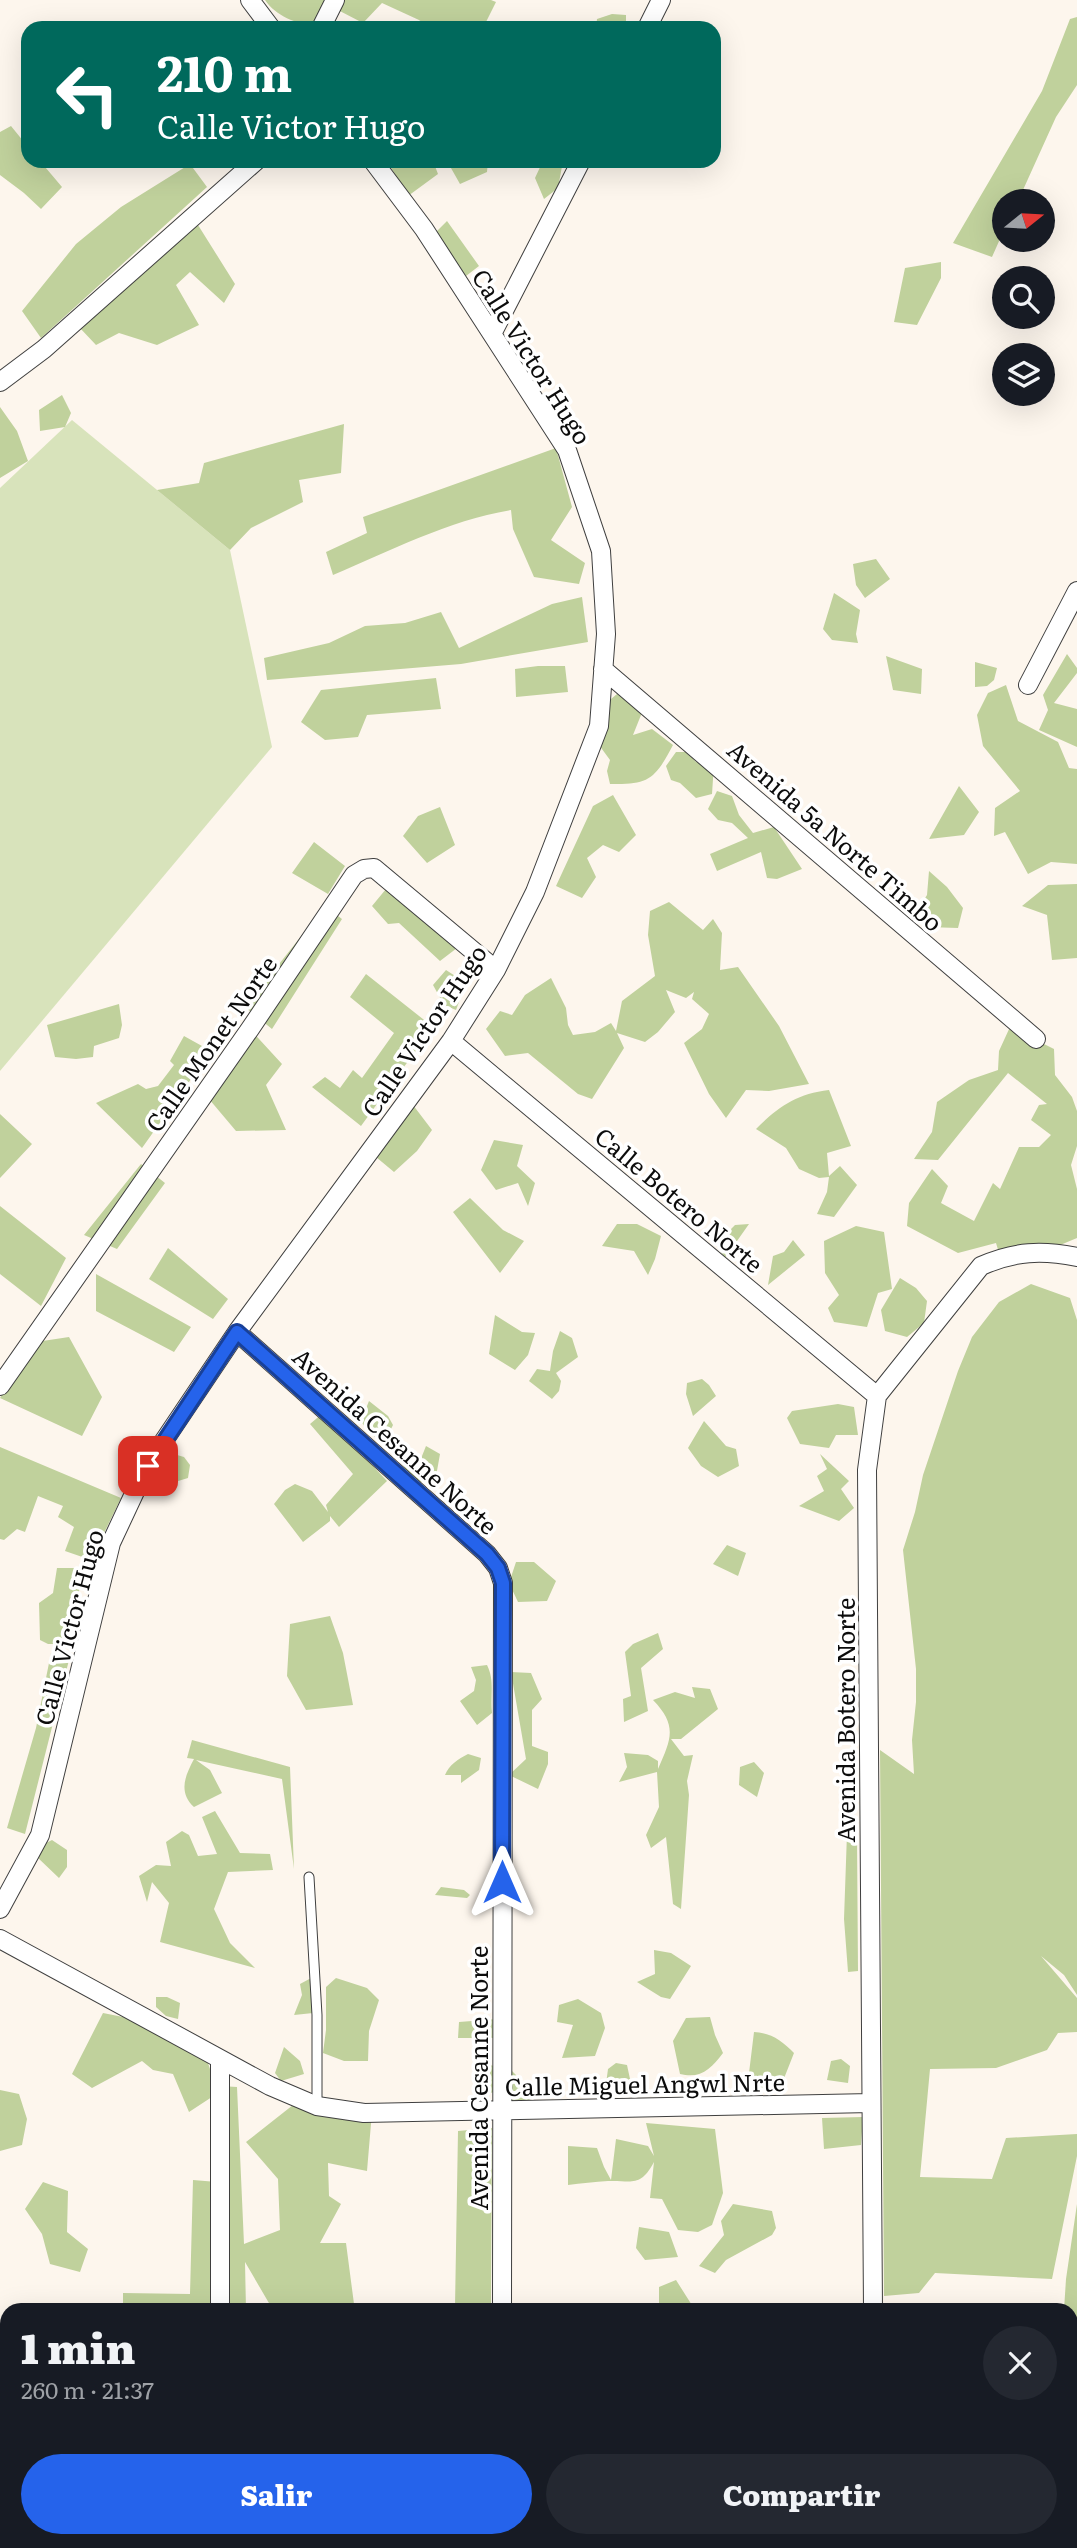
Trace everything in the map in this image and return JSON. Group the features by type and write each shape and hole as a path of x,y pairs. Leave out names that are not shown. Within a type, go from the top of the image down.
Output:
{"street":[{"path":"250,0 266,21"},
{"path":"324,21 335,0"},
{"path":"650,21 661,0"},
{"path":"0,382 44,349 248,168"},
{"name":"Calle Victor Hugo","path":"0,1909 40,1835 111,1543 148,1466 237,1332 451,1041 496,970 535,892 599,726 607,634 601,551 567,450 424,229 378,168"},
{"path":"492,334 577,168"},
{"path":"1028,685 1077,590"},
{"name":"Avenida 5a Norte Timbo","path":"604,669 1036,1039"},
{"name":"Calle Monet Norte","path":"0,1386 250,1029 354,874 374,868 496,970"},
{"name":"Calle Botero Norte","path":"451,1041 877,1396"},
{"path":"877,1396 981,1266 1001,1257 1024,1252 1077,1257"},
{"name":"Avenida Cesanne Norte","path":"237,1332 487,1554 498,1568 503,1583 502,2303"},
{"name":"Avenida Botero Norte","path":"873,2303 867,1470 877,1396"},
{"name":"Calle Miguel Angwl Nrte","path":"0,1939 270,2087 317,2106 364,2113 871,2104"},
{"path":"220,2059 220,2303"}],"lane":[{"path":"309,1877 317,2015 317,2106"}],"green space":[{"path":"265,0 329,0 317,21 295,21 274,10"},
{"path":"339,0 496,2 486,21 420,21 382,3 365,21 359,21 334,8"},
{"path":"612,14 626,15 626,21 597,19"},
{"path":"1077,17 1077,85 1056,117 1023,189 992,189 992,252 994,252 992,257 953,243 1042,91 1070,19"},
{"path":"11,126 21,138 21,168 46,168 62,187 41,209 0,175 0,132"},
{"path":"184,168 193,168 207,187 41,338 22,311 76,244 121,207"},
{"path":"391,168 436,168 438,174 408,196"},
{"path":"451,168 487,168 487,172 460,184"},
{"path":"540,168 562,168 558,188 544,199 535,178"},
{"path":"447,221 479,266 466,276 434,234"},
{"path":"198,225 235,284 224,303 190,272 176,285 199,325 157,345 119,333 96,345 79,327"},
{"path":"941,262 941,278 917,325 894,322 905,268"},
{"path":"62,395 71,413 65,427 40,431 39,410"},
{"path":"0,407 17,431 28,461 0,478"},
{"path":"72,420 230,550 272,747 0,1071 0,488"},
{"path":"344,424 341,473 299,480 303,502 251,528 230,550 157,490 199,483 204,463"},
{"path":"556,448 572,507 551,540 585,563 579,584 534,577 513,529 511,510 442,529 333,575 326,552 367,533 363,517"},
{"path":"876,559 890,579 865,598 856,585 853,564"},
{"path":"834,593 860,610 856,634 858,643 832,640 823,629"},
{"path":"582,597 588,642 461,664 267,680 264,658 329,643 365,626 405,623 441,612 459,648 552,604"},
{"path":"1067,654 1077,668 1077,673 1054,703 1077,709 1077,747 1039,730 1048,710 1043,695"},
{"path":"886,656 922,669 921,694 893,690"},
{"path":"975,662 997,668 994,680 987,686 975,687"},
{"path":"565,666 568,692 516,697 515,669"},
{"path":"436,678 441,709 367,715 358,737 325,740 301,722 321,690"},
{"path":"1006,685 1018,721 1058,742 1069,768 1077,769 1077,864 1051,862 1028,874 1005,832 994,836 995,808 1020,791 983,746 977,715 988,693"},
{"path":"623,689 643,710 633,735 652,729 673,745 661,766 649,778 634,783 610,784 607,771 610,760 599,745 607,730 605,714 611,699"},
{"path":"676,752 687,752 696,762 714,764 712,794 696,798 680,783 671,780 666,766"},
{"path":"959,786 979,812 964,835 929,839"},
{"path":"717,791 732,796 739,815 753,833 774,827 802,869 777,879 767,878 761,852 717,871 710,854 748,838 732,823 718,820 708,809"},
{"path":"613,795 636,835 619,852 603,845 587,858 596,877 582,898 556,886 593,806"},
{"path":"440,807 455,845 427,863 403,836 418,816"},
{"path":"314,842 345,866 328,894 292,873"},
{"path":"929,871 947,887 963,908 958,928 927,927 920,906 927,895"},
{"path":"1077,884 1077,958 1052,960 1047,915 1022,906 1048,885"},
{"path":"386,889 457,948 440,961 399,923 388,924 372,906"},
{"path":"669,902 703,930 713,919 722,933 720,970 738,967 779,1026 809,1084 769,1091 746,1090 726,1118 709,1094 684,1043 702,1029 709,1014 692,999 694,992 686,998 666,990 675,1012 658,1032 645,1042 617,1033 624,1048 592,1099 578,1094 528,1053 505,1056 486,1029 500,1011 512,1015 525,995 551,978 566,1008 568,1025 573,1035 595,1032 611,1023 616,1031 622,1001 655,976 648,935 650,911"},
{"path":"325,906 342,919 272,1029 245,1007"},
{"path":"446,970 466,983 456,1010 444,1005 433,985"},
{"path":"366,974 433,1027 361,1126 312,1087 325,1077 340,1088 353,1070 362,1078 394,1033 350,997"},
{"path":"119,1004 122,1025 119,1038 94,1046 93,1057 55,1057 47,1025"},
{"path":"1010,1027 1054,1049 1055,1075 1072,1097 1077,1111 1077,1146 1071,1165 1077,1189 1077,1238 1053,1248 999,1253 996,1243 958,1253 907,1226 909,1203 932,1169 948,1186 941,1203 974,1221 993,1183 1000,1189 1019,1147 1039,1147 1051,1135 1031,1120 1039,1105 1047,1104 1008,1073 938,1160 914,1159 932,1132 937,1102 969,1080 998,1070 999,1051"},
{"path":"250,1029 282,1064 266,1085 286,1130 236,1131 209,1099"},
{"path":"184,1036 211,1051 142,1148 96,1103 138,1084 146,1089 158,1086 174,1065 170,1061"},
{"path":"829,1090 851,1146 827,1153 829,1176 840,1166 857,1185 834,1217 817,1214 827,1192 829,1177 819,1178 799,1169 786,1148 756,1129 772,1114 797,1098"},
{"path":"413,1105 432,1130 417,1151 394,1172 376,1157"},
{"path":"0,1114 32,1144 0,1178"},
{"path":"494,1140 523,1145 517,1166 535,1183 528,1206 518,1183 496,1190 481,1170"},
{"path":"141,1164 165,1183 117,1249 84,1235"},
{"path":"470,1198 503,1230 524,1241 500,1273 453,1212"},
{"path":"0,1206 66,1258 41,1306 0,1274"},
{"path":"617,1224 637,1224 661,1236 648,1275 634,1251 602,1246"},
{"path":"749,1224 725,1258 720,1250 727,1242 724,1236 735,1225"},
{"path":"856,1226 884,1232 892,1289 878,1293 867,1327 834,1322 828,1308 839,1295 825,1273 824,1241"},
{"path":"793,1240 805,1255 768,1285 773,1256 784,1252"},
{"path":"168,1248 228,1299 213,1319 149,1279"},
{"path":"96,1274 191,1327 174,1352 96,1311"},
{"path":"900,1278 916,1288 927,1301 924,1323 907,1337 885,1331 881,1310"},
{"path":"1031,1284 1070,1298 1077,1320 1077,1995 1064,1975 1041,1956 1077,1998 1077,2032 1058,2033 1047,2050 996,2068 930,2069 920,2177 992,2179 1006,2138 1077,2134 1077,2156 1052,2279 935,2273 919,2293 884,2296 880,1750 914,1774 912,1740 916,1669 903,1550 923,1475 972,1337 999,1302"},
{"path":"495,1315 522,1332 535,1333 528,1355 515,1370 489,1354"},
{"path":"560,1331 572,1338 578,1357 556,1373 561,1381 559,1391 552,1399 529,1381 537,1369 550,1371"},
{"path":"69,1337 102,1397 82,1436 0,1398 36,1342"},
{"path":"702,1379 716,1396 693,1416 686,1394 687,1383"},
{"path":"369,1401 388,1416 393,1425 384,1443 368,1432 361,1421"},
{"path":"838,1404 854,1407 858,1435 836,1435 829,1448 800,1444 787,1418 792,1411"},
{"path":"323,1413 387,1481 339,1527 330,1516 330,1521 303,1542 274,1504 285,1490 295,1484 312,1491 328,1512 326,1505 353,1474 310,1424"},
{"path":"704,1421 726,1446 736,1449 739,1466 718,1477 701,1466 688,1448"},
{"path":"426,1446 440,1454 435,1482 413,1482 400,1460 418,1466"},
{"path":"0,1447 121,1498 91,1560 65,1551 74,1527 58,1517 63,1506 38,1496 25,1532 17,1529 4,1540 0,1539"},
{"path":"170,1453 184,1457 190,1465 188,1478 165,1485 156,1474"},
{"path":"820,1454 849,1481 841,1489 854,1508 839,1521 799,1506 824,1491 817,1476 827,1469"},
{"path":"727,1545 746,1553 738,1576 713,1564"},
{"path":"516,1562 534,1562 556,1581 547,1601 518,1602 509,1583"},
{"path":"57,1568 83,1568 70,1644 48,1644 40,1640 39,1603 53,1593"},
{"path":"330,1616 343,1653 353,1705 306,1710 287,1676 290,1624"},
{"path":"658,1633 663,1649 641,1668 648,1711 624,1722 623,1699 631,1696 625,1652 633,1644"},
{"path":"51,1653 69,1660 25,1834 7,1828 36,1728"},
{"path":"487,1665 492,1682 492,1713 477,1725 460,1701 474,1691 476,1680 471,1667"},
{"path":"511,1672 531,1673 542,1699 532,1710 532,1746 548,1752 548,1764 538,1789 509,1775 526,1759"},
{"path":"692,1687 710,1689 718,1709 681,1739 671,1739 684,1756 693,1755 687,1781 689,1795 681,1909 673,1904 666,1837 651,1848 646,1835 659,1807 657,1772 619,1782 627,1767 624,1753 648,1755 658,1761 658,1769 663,1758 669,1741 669,1725 653,1700 675,1692 695,1698"},
{"path":"192,1740 290,1767 294,1869 282,1779 196,1760 210,1770 222,1793 194,1807 185,1790 186,1778 194,1759 187,1758"},
{"path":"468,1754 481,1758 479,1770 461,1783 461,1775 445,1775 454,1763"},
{"path":"754,1762 764,1773 757,1797 739,1785 740,1767"},
{"path":"215,1811 240,1853 270,1854 273,1870 228,1872 214,1909 230,1943 255,1968 160,1942 169,1903 152,1882 147,1902 139,1876 156,1865 171,1866 166,1842 182,1831 189,1835 198,1856 217,1854 202,1817"},
{"path":"847,1833 857,1835 858,1971 848,1972 844,1919"},
{"path":"52,1840 67,1850 67,1867 59,1878 37,1857 44,1844"},
{"path":"441,1887 464,1890 470,1895 467,1898 435,1895"},
{"path":"654,1950 671,1953 691,1966 670,1999 661,1997 637,1982 655,1974"},
{"path":"313,1977 313,2013 294,2015 302,1995 300,1984"},
{"path":"336,1978 367,1988 379,2000 369,2031 368,2061 344,2061 323,2053 326,1987"},
{"path":"156,1997 167,1997 180,2003 178,2019 166,2016 156,2007"},
{"path":"578,1999 601,2013 605,2028 595,2056 562,2058 573,2025 557,2022 559,2005"},
{"path":"103,2013 128,2018 207,2060 218,2093 189,2112 173,2074 153,2070 142,2061 92,2088 72,2074"},
{"path":"710,2017 723,2053 700,2074 680,2074 673,2041 686,2018"},
{"path":"498,2019 496,2038 458,2038 459,2022"},
{"path":"754,2032 776,2038 794,2053 781,2086 762,2089 749,2073"},
{"path":"284,2047 300,2061 304,2074 281,2081 275,2073"},
{"path":"841,2059 850,2066 848,2083 827,2080 831,2061"},
{"path":"616,2063 627,2065 630,2079 605,2091 608,2069"},
{"path":"483,2065 498,2066 498,2091 490,2093 477,2087"},
{"path":"508,2067 528,2087 530,2105 503,2110"},
{"path":"221,2086 237,2087 244,2244 280,2230 278,2179 246,2142 293,2105 372,2112 367,2171 328,2163 329,2196 341,2204 320,2243 346,2243 354,2303 269,2303 245,2262 246,2303 226,2303"},
{"path":"0,2090 19,2094 27,2119 22,2145 0,2151"},
{"path":"863,2117 861,2145 824,2149 822,2118"},
{"path":"646,2123 715,2129 723,2193 712,2225 698,2232 678,2230 662,2199 650,2198 654,2162 644,2176 635,2181 568,2185 568,2146 597,2148 611,2180 616,2139 648,2146 654,2156"},
{"path":"492,2128 491,2303 455,2303 458,2131"},
{"path":"193,2180 217,2182 214,2303 123,2303 123,2293 190,2294"},
{"path":"43,2182 68,2191 67,2232 88,2249 80,2272 50,2264 42,2234 25,2209"},
{"path":"733,2204 772,2211 776,2228 772,2235 726,2260 715,2273 699,2266 724,2235 721,2221"},
{"path":"1077,2204 1077,2303 1064,2303"},
{"path":"639,2227 669,2232 678,2257 645,2260 636,2248"},
{"path":"676,2280 691,2303 659,2303 659,2287"}],"route":[{"path":"148,1466 237,1332 487,1554 498,1568 503,1583 502,1882"}]}
